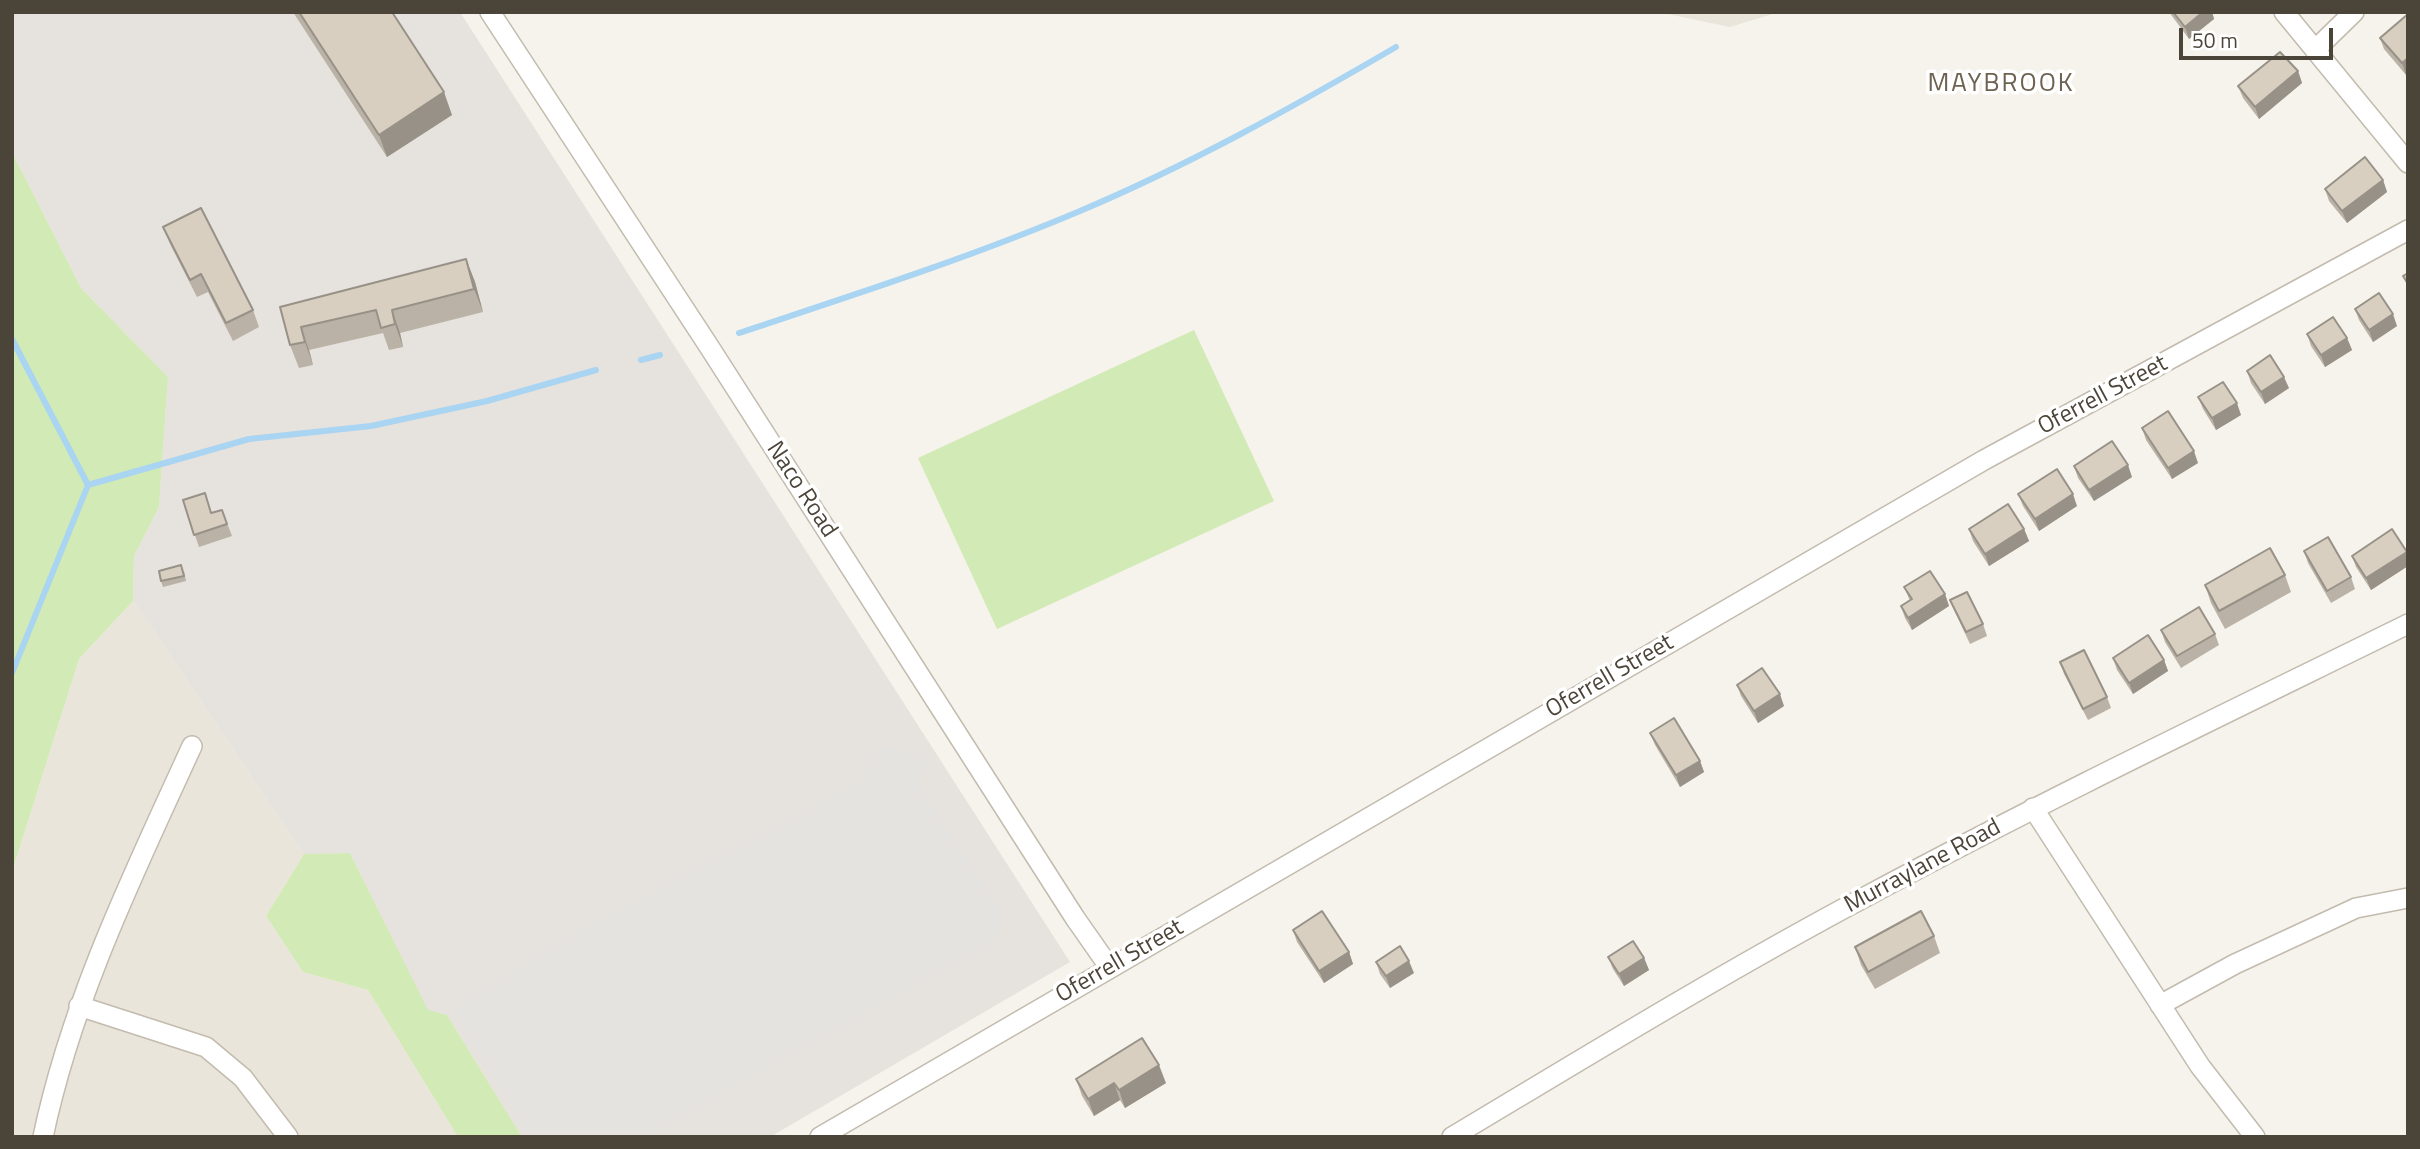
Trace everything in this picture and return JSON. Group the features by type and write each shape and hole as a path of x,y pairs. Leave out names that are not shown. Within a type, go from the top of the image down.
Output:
{"street":[{"name":"Naco Road","path":"490,12 710,348 1075,918 1110,968"},
{"path":"2284,12 2408,163"},
{"path":"2315,50 2354,12"},
{"name":"Oferrell Street","path":"820,1137 1984,460 2408,230"},
{"name":"Murraylane Road","path":"1452,1137 1625,1033 1852,904 2033,808 2408,624"},
{"path":"43,1137 79,1006 120,904 192,746"},
{"path":"2033,808 2200,1066 2255,1137"},
{"path":"2160,1004 2235,964 2356,908 2408,898"},
{"path":"79,1006 206,1047 243,1078 288,1137"}],"shaded area":[{"path":"12,12 460,12 1070,962 770,1137 522,1137 447,1015 428,1011 350,853 304,854 133,601 134,556 159,507 168,377 81,288 14,156"},
{"path":"1658,12 1779,12 1730,27"},
{"path":"133,601 304,854 266,916 303,972 368,990 458,1137 12,1137 12,872 79,659"},
{"path":"888,747 903,753 918,747 930,765 917,775 918,784 1001,911 1000,929 991,945 644,1137 528,1137 452,1009 568,936 864,778 867,758"}],"green space":[{"path":"12,50 14,156 81,288 168,377 159,507 134,556 133,601 79,659 12,872"},
{"path":"1194,330 1274,501 997,629 918,458"},
{"path":"350,853 428,1010 447,1015 522,1137 458,1137 368,990 303,972 266,916 304,854"}],"building":[{"path":"299,12 392,12 444,92 379,135"},
{"path":"2173,12 2203,12 2185,27"},
{"path":"2408,14 2408,58 2402,63 2380,38"},
{"path":"2280,52 2298,71 2255,107 2238,86"},
{"path":"2365,157 2383,180 2342,211 2325,189"},
{"path":"201,208 253,310 226,323 201,274 190,280 163,227"},
{"path":"466,259 474,289 392,310 395,324 381,328 376,310 301,327 305,342 290,345 280,307"},
{"path":"2379,293 2393,314 2369,330 2355,309"},
{"path":"2333,317 2347,338 2321,355 2307,334"},
{"path":"2270,355 2284,377 2261,392 2247,371"},
{"path":"2223,382 2237,403 2212,418 2198,397"},
{"path":"2168,411 2194,451 2168,468 2142,428"},
{"path":"2112,441 2128,465 2089,490 2074,466"},
{"path":"2057,469 2073,494 2035,519 2018,494"},
{"path":"205,493 211,513 222,510 227,524 194,535 183,500"},
{"path":"2008,504 2024,529 1985,554 1969,529"},
{"path":"2392,529 2407,552 2366,578 2352,556"},
{"path":"2328,537 2351,577 2327,591 2304,551"},
{"path":"2270,548 2285,575 2219,611 2205,585"},
{"path":"181,565 184,576 161,581 159,571"},
{"path":"1930,571 1945,594 1908,618 1901,606 1912,599 1904,587"},
{"path":"1967,592 1983,624 1966,632 1950,600"},
{"path":"2199,607 2215,634 2177,656 2161,630"},
{"path":"2148,635 2164,660 2129,683 2113,658"},
{"path":"2084,650 2107,697 2083,709 2060,662"},
{"path":"1762,668 1780,694 1754,711 1737,685"},
{"path":"1674,718 1700,761 1676,775 1650,733"},
{"path":"1322,911 1349,952 1319,971 1293,930"},
{"path":"1921,911 1934,936 1868,972 1855,947"},
{"path":"1633,941 1644,958 1619,974 1608,957"},
{"path":"1400,946 1409,961 1386,976 1376,962"},
{"path":"1142,1038 1159,1065 1119,1090 1114,1083 1088,1099 1076,1079"}],"waterway":[{"path":"739,333 953,260 1080,211 1240,134 1396,47"},
{"path":"12,339 88,485 12,673"},
{"path":"641,360 660,355"},
{"path":"88,485 249,439 371,426 487,401 596,370"}],"district":[{"name":"MAYBROOK","path":"2001,85"}]}
